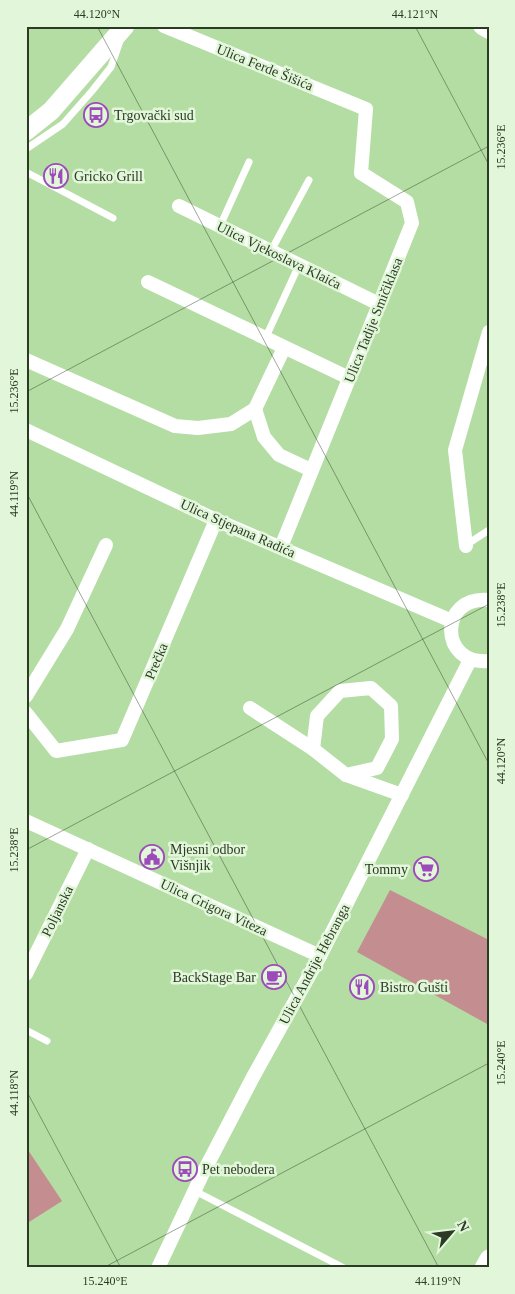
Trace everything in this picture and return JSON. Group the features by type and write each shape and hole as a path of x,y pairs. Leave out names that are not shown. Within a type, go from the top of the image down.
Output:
{"main road":[{"path":"26,131 50,111 124,27"},
{"path":"484,1268 489,1259"}],"street":[{"name":"Ulica Ferde Šišića","path":"164,26 366,109"},
{"path":"482,26 489,30"},
{"name":"Ulica Tadije Smičiklasa","path":"281,547 412,223 407,202 361,173 366,109"},
{"name":"Ulica Vjekoslava Klaića","path":"179,206 379,304"},
{"path":"148,282 349,378"},
{"path":"466,546 455,450 489,332"},
{"path":"26,360 175,426 198,428 231,424 255,409 284,348"},
{"path":"255,409 264,437 279,455 311,470"},
{"name":"Ulica Stjepana Radića","path":"26,430 216,520 452,621"},
{"name":"Prečka","path":"26,713 56,751 122,740 216,520"},
{"path":"26,696 67,629 106,545"},
{"path":"489,600 471,600 462,605 456,612 450,630 456,648 470,660 489,661"},
{"name":"Ulica Andrije Hebranga","path":"158,1268 253,1077 320,956 470,660"},
{"path":"313,749 317,716 334,697 340,691 371,688 392,706 392,739 377,768 346,775"},
{"path":"250,708 313,749 346,775 402,795"},
{"name":"Ulica Grigora Viteza","path":"26,821 320,956"},
{"name":"Poljanska","path":"26,974 88,849"}],"lane":[{"path":"26,149 63,124 92,91 111,67 119,48 124,27"},
{"path":"220,226 250,162"},
{"path":"26,172 112,218"},
{"path":"271,251 309,180"},
{"path":"265,339 299,265"},
{"path":"466,546 489,530"},
{"path":"26,1030 47,1041"},
{"path":"195,1191 344,1268"}],"shaded area":[{"path":"390,890 489,940 489,1025 357,952"},
{"path":"26,1147 62,1201 26,1224"}],"place":[{"name":"Trgovački sud","path":"96,115"},
{"name":"Gricko Grill","path":"56,176"},
{"name":"Mjesni odbor Višnjik","path":"152,857"},
{"name":"Tommy","path":"426,869"},
{"name":"BackStage Bar","path":"274,977"},
{"name":"Bistro Gušti","path":"362,987"},
{"name":"Pet nebodera","path":"185,1169"}]}
